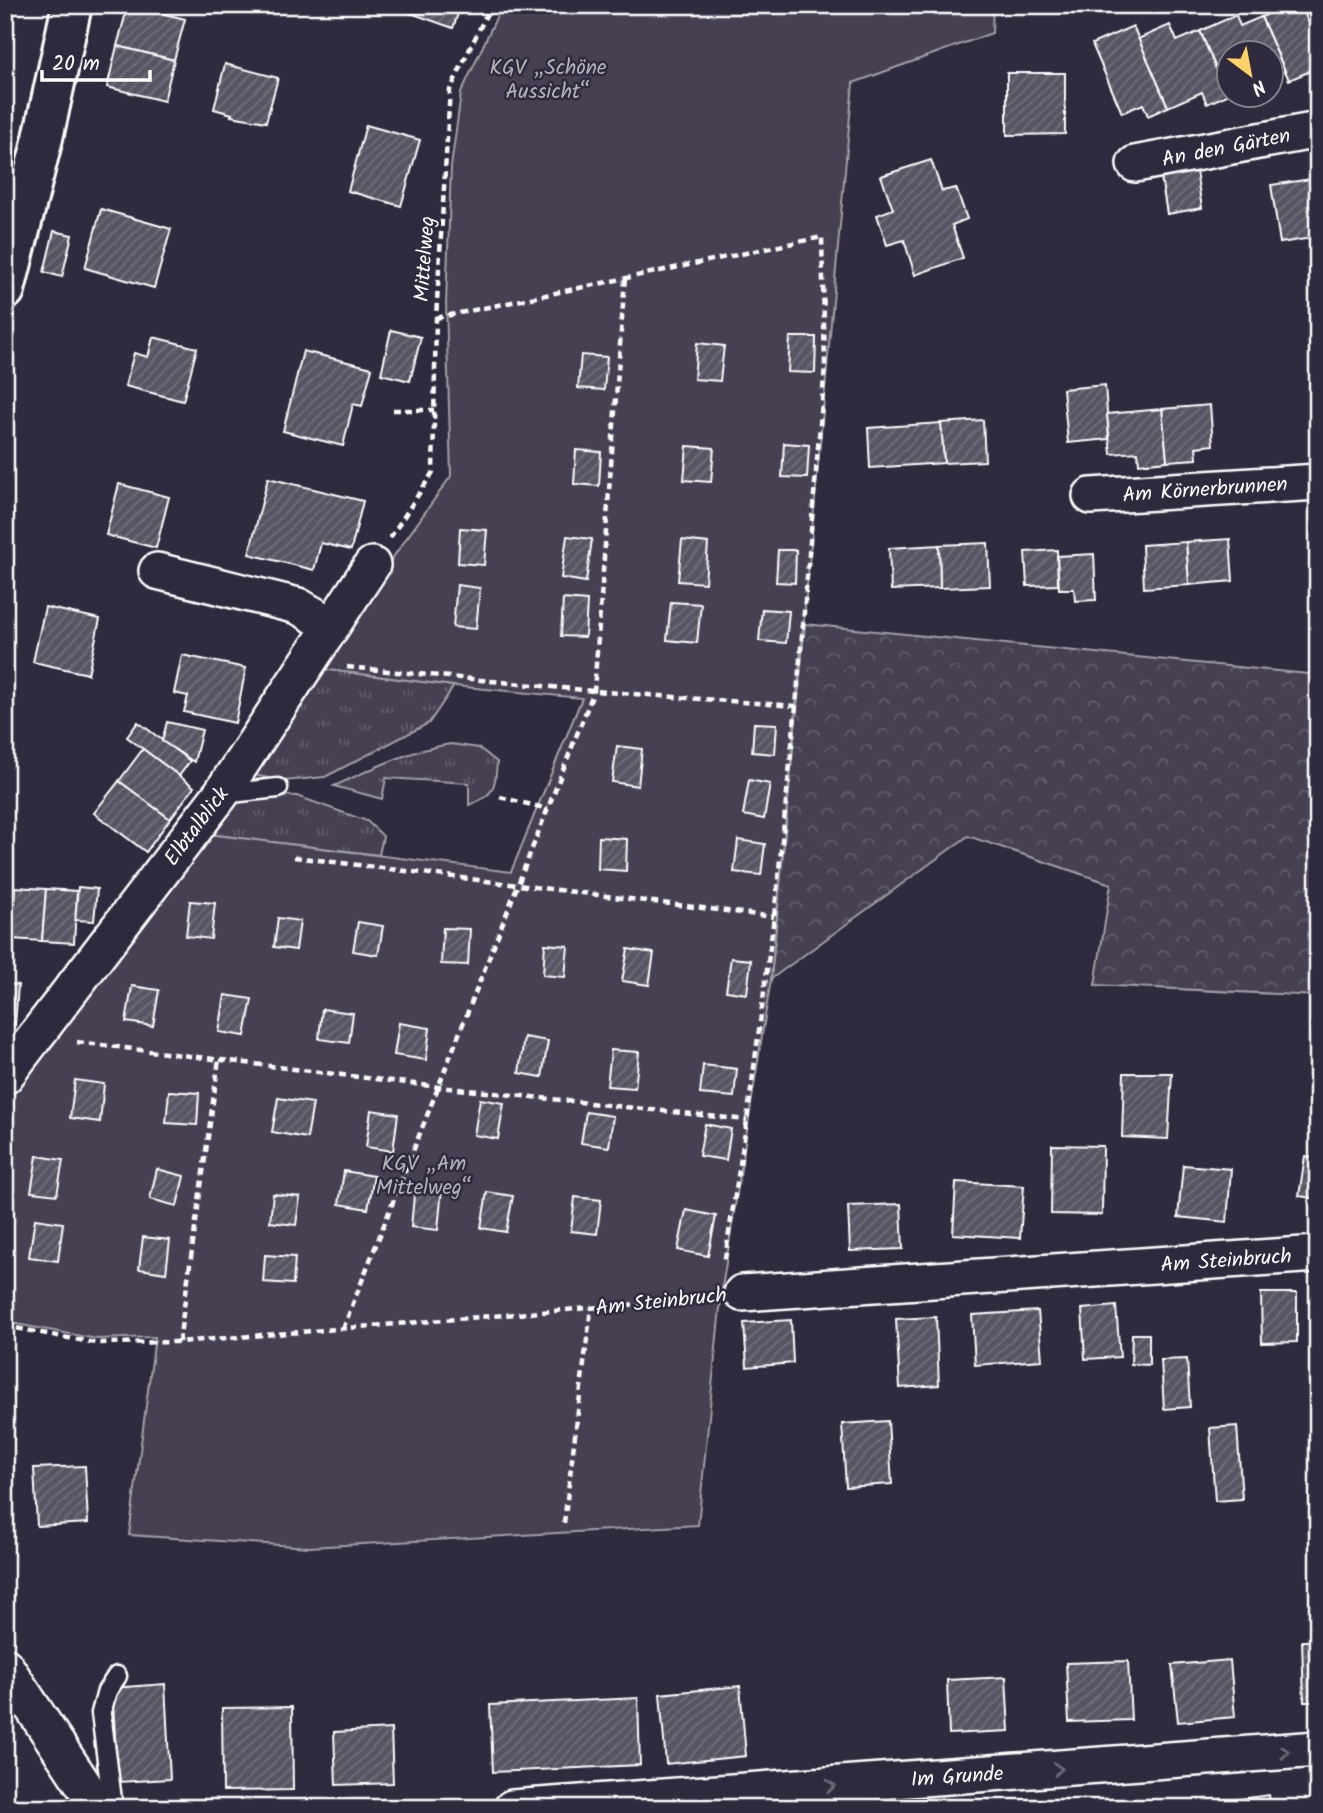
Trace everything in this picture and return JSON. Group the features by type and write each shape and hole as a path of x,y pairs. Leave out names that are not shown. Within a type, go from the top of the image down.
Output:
{"street":[{"path":"5,290 72,5"},
{"name":"An den Gärten","path":"1135,164 1318,130"},
{"name":"Am Körnerbrunnen","path":"1091,496 1318,482"},
{"name":"Elbtalblick","path":"5,1076 221,794 372,565"},
{"path":"156,571 299,606 331,625"},
{"name":"Am Steinbruch","path":"730,1295 1318,1254"},
{"path":"5,1666 99,1808"},
{"name":"Im Grunde","path":"512,1808 765,1799 1318,1749"}],"lane":[{"path":"221,794 278,788"},
{"path":"113,1808 101,1713 107,1691 117,1676"}],"path":[{"name":"Mittelweg","path":"405,516 433,472 436,318 450,90 491,5"},
{"path":"624,6 881,9 881,5"},
{"path":"436,318 822,237 825,366 796,706 775,917 747,1120 730,1295"},
{"path":"343,1329 594,691 625,278"},
{"path":"393,410 434,410"},
{"path":"307,662 594,691 796,706"},
{"path":"500,797 548,809"},
{"path":"294,857 775,917"},
{"path":"39,1032 50,1038 439,1087 747,1120"},
{"path":"179,1342 219,1059"},
{"name":"Am Steinbruch","path":"5,1326 95,1343 179,1342 730,1295"},
{"path":"564,1523 592,1308"}],"green space":[{"name":"KGV „Am Mittelweg“","path":"502,5 993,5 992,33 853,83 771,979 722,1288 698,1525 309,1547 129,1535 155,1337 97,1339 5,1322 5,1088 200,833 511,872 582,698 454,686 314,668 451,476 446,304 451,167 461,93"},
{"path":"805,624 1318,675 1318,996 1095,985 1111,884 968,836 771,979"},
{"path":"314,668 454,686 429,723 325,777 284,781 244,773"},
{"path":"451,744 479,748 497,762 492,790 484,798 469,805 469,783 386,778 382,799 334,786 406,755"},
{"path":"277,795 297,796 367,821 383,836 379,855 200,833 220,806"}],"building":[{"path":"128,5 185,19 174,60 117,46"},
{"path":"397,5 461,5 453,28 396,8"},
{"path":"1288,5 1301,5 1318,44 1318,68 1289,80 1284,69 1284,38 1270,38 1261,17"},
{"path":"1236,15 1240,26 1261,17 1270,38 1214,38 1214,64 1200,31"},
{"path":"1170,25 1177,41 1200,31 1214,64 1214,101 1207,104 1202,92 1168,107 1138,39"},
{"path":"1133,26 1168,107 1148,116 1143,104 1122,113 1092,44"},
{"path":"117,46 174,60 164,101 107,87"},
{"path":"225,64 278,78 266,122 231,116 232,114 214,109"},
{"path":"1007,73 1065,73 1065,134 1007,135"},
{"path":"366,125 420,140 401,206 348,191"},
{"path":"931,160 942,191 956,188 967,219 952,225 963,258 915,275 904,240 887,245 877,215 893,209 881,176"},
{"path":"1196,171 1202,208 1167,214 1161,177"},
{"path":"1318,178 1318,237 1280,243 1271,185"},
{"path":"101,209 171,229 154,288 85,268"},
{"path":"54,231 72,235 62,277 44,272"},
{"path":"391,330 421,337 410,381 381,374"},
{"path":"153,337 197,348 183,401 125,386 134,353 148,357"},
{"path":"790,337 816,337 815,373 788,372"},
{"path":"697,343 724,346 720,381 694,379"},
{"path":"303,351 372,368 362,406 353,404 343,446 283,431"},
{"path":"581,355 607,357 604,390 578,388"},
{"path":"1105,385 1109,439 1068,443 1063,389"},
{"path":"1210,405 1213,445 1196,447 1197,459 1167,461 1162,409"},
{"path":"1162,409 1167,461 1139,464 1138,452 1111,454 1107,414"},
{"path":"983,420 985,461 944,463 941,423"},
{"path":"941,423 944,463 870,468 868,428"},
{"path":"784,443 809,445 807,478 782,477"},
{"path":"687,446 714,448 711,482 684,480"},
{"path":"576,450 601,452 599,486 574,484"},
{"path":"268,478 363,501 351,550 321,543 314,570 249,554"},
{"path":"119,484 169,497 156,548 106,535"},
{"path":"460,528 487,530 484,565 458,563"},
{"path":"567,536 592,539 586,582 561,578"},
{"path":"1230,539 1233,581 1189,585 1186,542"},
{"path":"682,540 708,543 705,583 678,581"},
{"path":"1186,542 1189,585 1144,588 1142,545"},
{"path":"988,543 990,586 940,588 939,545"},
{"path":"939,545 940,588 891,590 889,548"},
{"path":"778,550 796,550 795,583 776,582"},
{"path":"1057,550 1058,585 1027,586 1025,552"},
{"path":"1094,554 1096,600 1075,601 1074,589 1059,589 1057,556"},
{"path":"457,585 480,588 476,629 453,627"},
{"path":"563,599 587,601 585,637 561,636"},
{"path":"671,602 701,604 697,643 667,640"},
{"path":"45,607 100,619 88,674 33,662"},
{"path":"762,609 789,611 786,643 759,641"},
{"path":"182,655 246,668 235,723 184,712 188,696 174,693"},
{"path":"138,722 190,761 179,776 127,737"},
{"path":"167,722 202,730 194,762 162,741"},
{"path":"754,723 777,724 775,754 752,752"},
{"path":"617,746 642,749 638,786 612,782"},
{"path":"143,749 194,787 170,819 119,781"},
{"path":"749,780 770,784 764,819 743,815"},
{"path":"119,781 170,819 146,852 94,813"},
{"path":"599,837 627,839 626,871 598,869"},
{"path":"738,840 765,844 761,875 734,872"},
{"path":"15,887 46,889 42,941 11,939"},
{"path":"78,887 97,889 94,921 75,920"},
{"path":"46,889 77,891 74,943 42,941"},
{"path":"190,901 215,903 211,939 186,936"},
{"path":"278,918 300,921 296,950 274,947"},
{"path":"358,922 383,926 378,955 353,951"},
{"path":"443,928 470,929 468,965 441,964"},
{"path":"545,944 568,946 565,977 543,975"},
{"path":"628,949 654,953 649,985 622,981"},
{"path":"731,958 751,960 747,994 726,991"},
{"path":"5,984 18,985 15,1025 5,1024"},
{"path":"132,986 159,990 153,1026 126,1022"},
{"path":"225,995 252,999 245,1036 219,1032"},
{"path":"322,1009 353,1013 349,1043 319,1039"},
{"path":"399,1023 430,1028 426,1060 394,1055"},
{"path":"524,1037 548,1041 542,1077 519,1073"},
{"path":"611,1050 639,1052 635,1088 607,1086"},
{"path":"703,1065 737,1069 734,1097 700,1094"},
{"path":"1124,1073 1172,1073 1168,1139 1122,1137"},
{"path":"75,1080 104,1084 100,1122 70,1118"},
{"path":"169,1091 199,1093 197,1125 166,1123"},
{"path":"278,1098 313,1103 307,1138 272,1132"},
{"path":"480,1099 504,1103 498,1139 474,1135"},
{"path":"371,1110 398,1114 393,1151 366,1147"},
{"path":"586,1112 613,1116 609,1147 581,1143"},
{"path":"705,1124 731,1129 726,1160 699,1156"},
{"path":"1052,1145 1103,1146 1102,1215 1051,1214"},
{"path":"37,1156 63,1160 57,1195 31,1192"},
{"path":"1305,1156 1318,1158 1318,1199 1299,1196"},
{"path":"1183,1165 1231,1169 1227,1222 1178,1217"},
{"path":"157,1169 184,1176 177,1206 150,1199"},
{"path":"344,1171 374,1176 368,1209 339,1204"},
{"path":"956,1182 1024,1186 1020,1238 953,1234"},
{"path":"415,1185 442,1188 438,1230 411,1227"},
{"path":"487,1192 513,1196 506,1232 481,1228"},
{"path":"273,1194 300,1197 296,1225 270,1222"},
{"path":"575,1197 601,1200 597,1234 571,1231"},
{"path":"901,1204 903,1249 850,1251 848,1206"},
{"path":"686,1210 716,1216 708,1256 678,1250"},
{"path":"35,1219 63,1223 58,1261 29,1257"},
{"path":"143,1237 170,1240 166,1273 139,1269"},
{"path":"265,1255 295,1257 293,1284 263,1282"},
{"path":"1261,1293 1297,1293 1297,1342 1262,1343"},
{"path":"1116,1306 1120,1357 1085,1359 1082,1309"},
{"path":"1038,1311 1042,1360 975,1365 972,1315"},
{"path":"936,1317 939,1385 900,1388 896,1319"},
{"path":"791,1320 793,1363 747,1367 744,1323"},
{"path":"1132,1334 1149,1334 1149,1365 1131,1364"},
{"path":"1315,1342 1318,1342 1318,1402 1316,1402"},
{"path":"1187,1359 1190,1407 1164,1409 1161,1360"},
{"path":"888,1421 892,1484 846,1487 842,1424"},
{"path":"1237,1426 1242,1499 1215,1501 1210,1428"},
{"path":"85,1466 88,1523 37,1526 34,1468"},
{"path":"1302,1641 1318,1641 1318,1702 1304,1702"},
{"path":"1230,1660 1235,1717 1178,1722 1172,1665"},
{"path":"1128,1661 1131,1720 1069,1722 1066,1663"},
{"path":"1006,1677 1009,1731 949,1734 947,1680"},
{"path":"165,1684 170,1779 118,1782 112,1688"},
{"path":"740,1686 746,1756 666,1764 660,1694"},
{"path":"638,1698 640,1765 493,1772 490,1705"},
{"path":"292,1707 293,1790 223,1791 222,1708"},
{"path":"391,1729 393,1783 336,1785 334,1732"},
{"path":"1312,1774 1318,1774 1318,1808 1314,1808"},
{"path":"1269,1795 1271,1808 1195,1808 1194,1805"}],"park label":[{"name":"KGV „Schöne Aussicht“","path":"548,79"}]}
